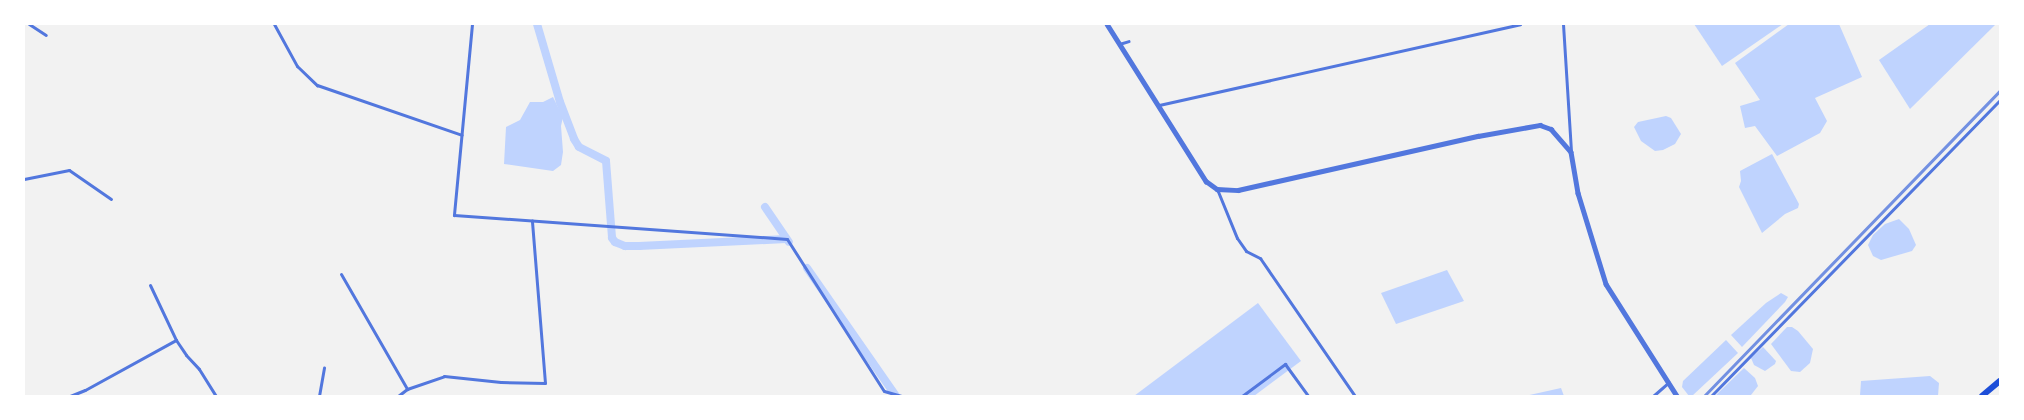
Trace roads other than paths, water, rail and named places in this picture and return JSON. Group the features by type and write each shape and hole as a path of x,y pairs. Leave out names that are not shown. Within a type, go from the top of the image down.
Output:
{"highway":[{"path":"1982,396 2000,381"}],"street":[{"path":"29,24 46,35"},
{"path":"274,24 297,66 317,85 462,135"},
{"path":"472,24 454,215 787,239 884,391 901,396"},
{"path":"1107,24 1206,181 1217,189 1237,238 1246,251 1260,258 1355,396"},
{"path":"1159,105 1520,24"},
{"path":"1563,24 1571,152 1578,194 1606,284 1678,396"},
{"path":"1119,44 1129,41"},
{"path":"1711,396 2000,100"},
{"path":"1217,189 1238,190 1478,136 1540,125 1552,129 1571,152"},
{"path":"24,179 69,170 111,199"},
{"path":"398,396 407,389 444,376 545,383 532,221"},
{"path":"341,274 407,389"},
{"path":"150,285 176,340 199,369 216,396"},
{"path":"70,396 85,390 176,340"},
{"path":"1242,396 1285,364 1308,396"},
{"path":"319,396 324,366"},
{"path":"1653,396 1668,382"}],"water":[{"path":"1694,24 1783,24 1722,66"},
{"path":"1789,24 1839,24 1862,77 1815,98 1827,121 1820,133 1777,156 1755,126 1745,128 1740,106 1760,100 1735,63"},
{"path":"1930,24 1996,24 1910,109 1879,60"},
{"path":"553,97 563,117 561,126 563,152 561,165 553,171 504,164 506,127 520,120 530,102 543,102"},
{"path":"1666,116 1671,118 1681,134 1675,144 1663,150 1655,151 1641,141 1634,127 1638,122"},
{"path":"1772,154 1799,204 1798,208 1785,214 1762,233 1739,187 1741,181 1740,171"},
{"path":"1899,219 1909,229 1916,245 1912,251 1881,260 1873,256 1868,245 1873,235 1885,224"},
{"path":"1447,270 1464,301 1396,324 1381,293"},
{"path":"1781,293 1788,297 1785,302 1742,347 1731,335 1766,303"},
{"path":"1258,303 1301,361 1254,396 1134,396"},
{"path":"1787,327 1792,327 1798,331 1813,349 1810,363 1800,372 1791,371 1771,344"},
{"path":"1726,340 1738,353 1692,396 1689,396 1682,387 1683,381"},
{"path":"1763,347 1776,361 1775,364 1765,371 1754,365 1751,358"},
{"path":"1744,368 1755,378 1758,386 1751,395 1715,396"},
{"path":"1930,376 1939,383 1938,396 1860,396 1861,381"},
{"path":"1561,388 1564,396 1525,396"}],"waterway":[{"path":"537,24 560,102 574,139 579,147 606,161 612,238 615,242 625,246 639,246 786,239"},
{"path":"765,207 789,242"},
{"path":"807,268 896,396"}],"railway":[{"path":"1704,396 2000,91"}]}
